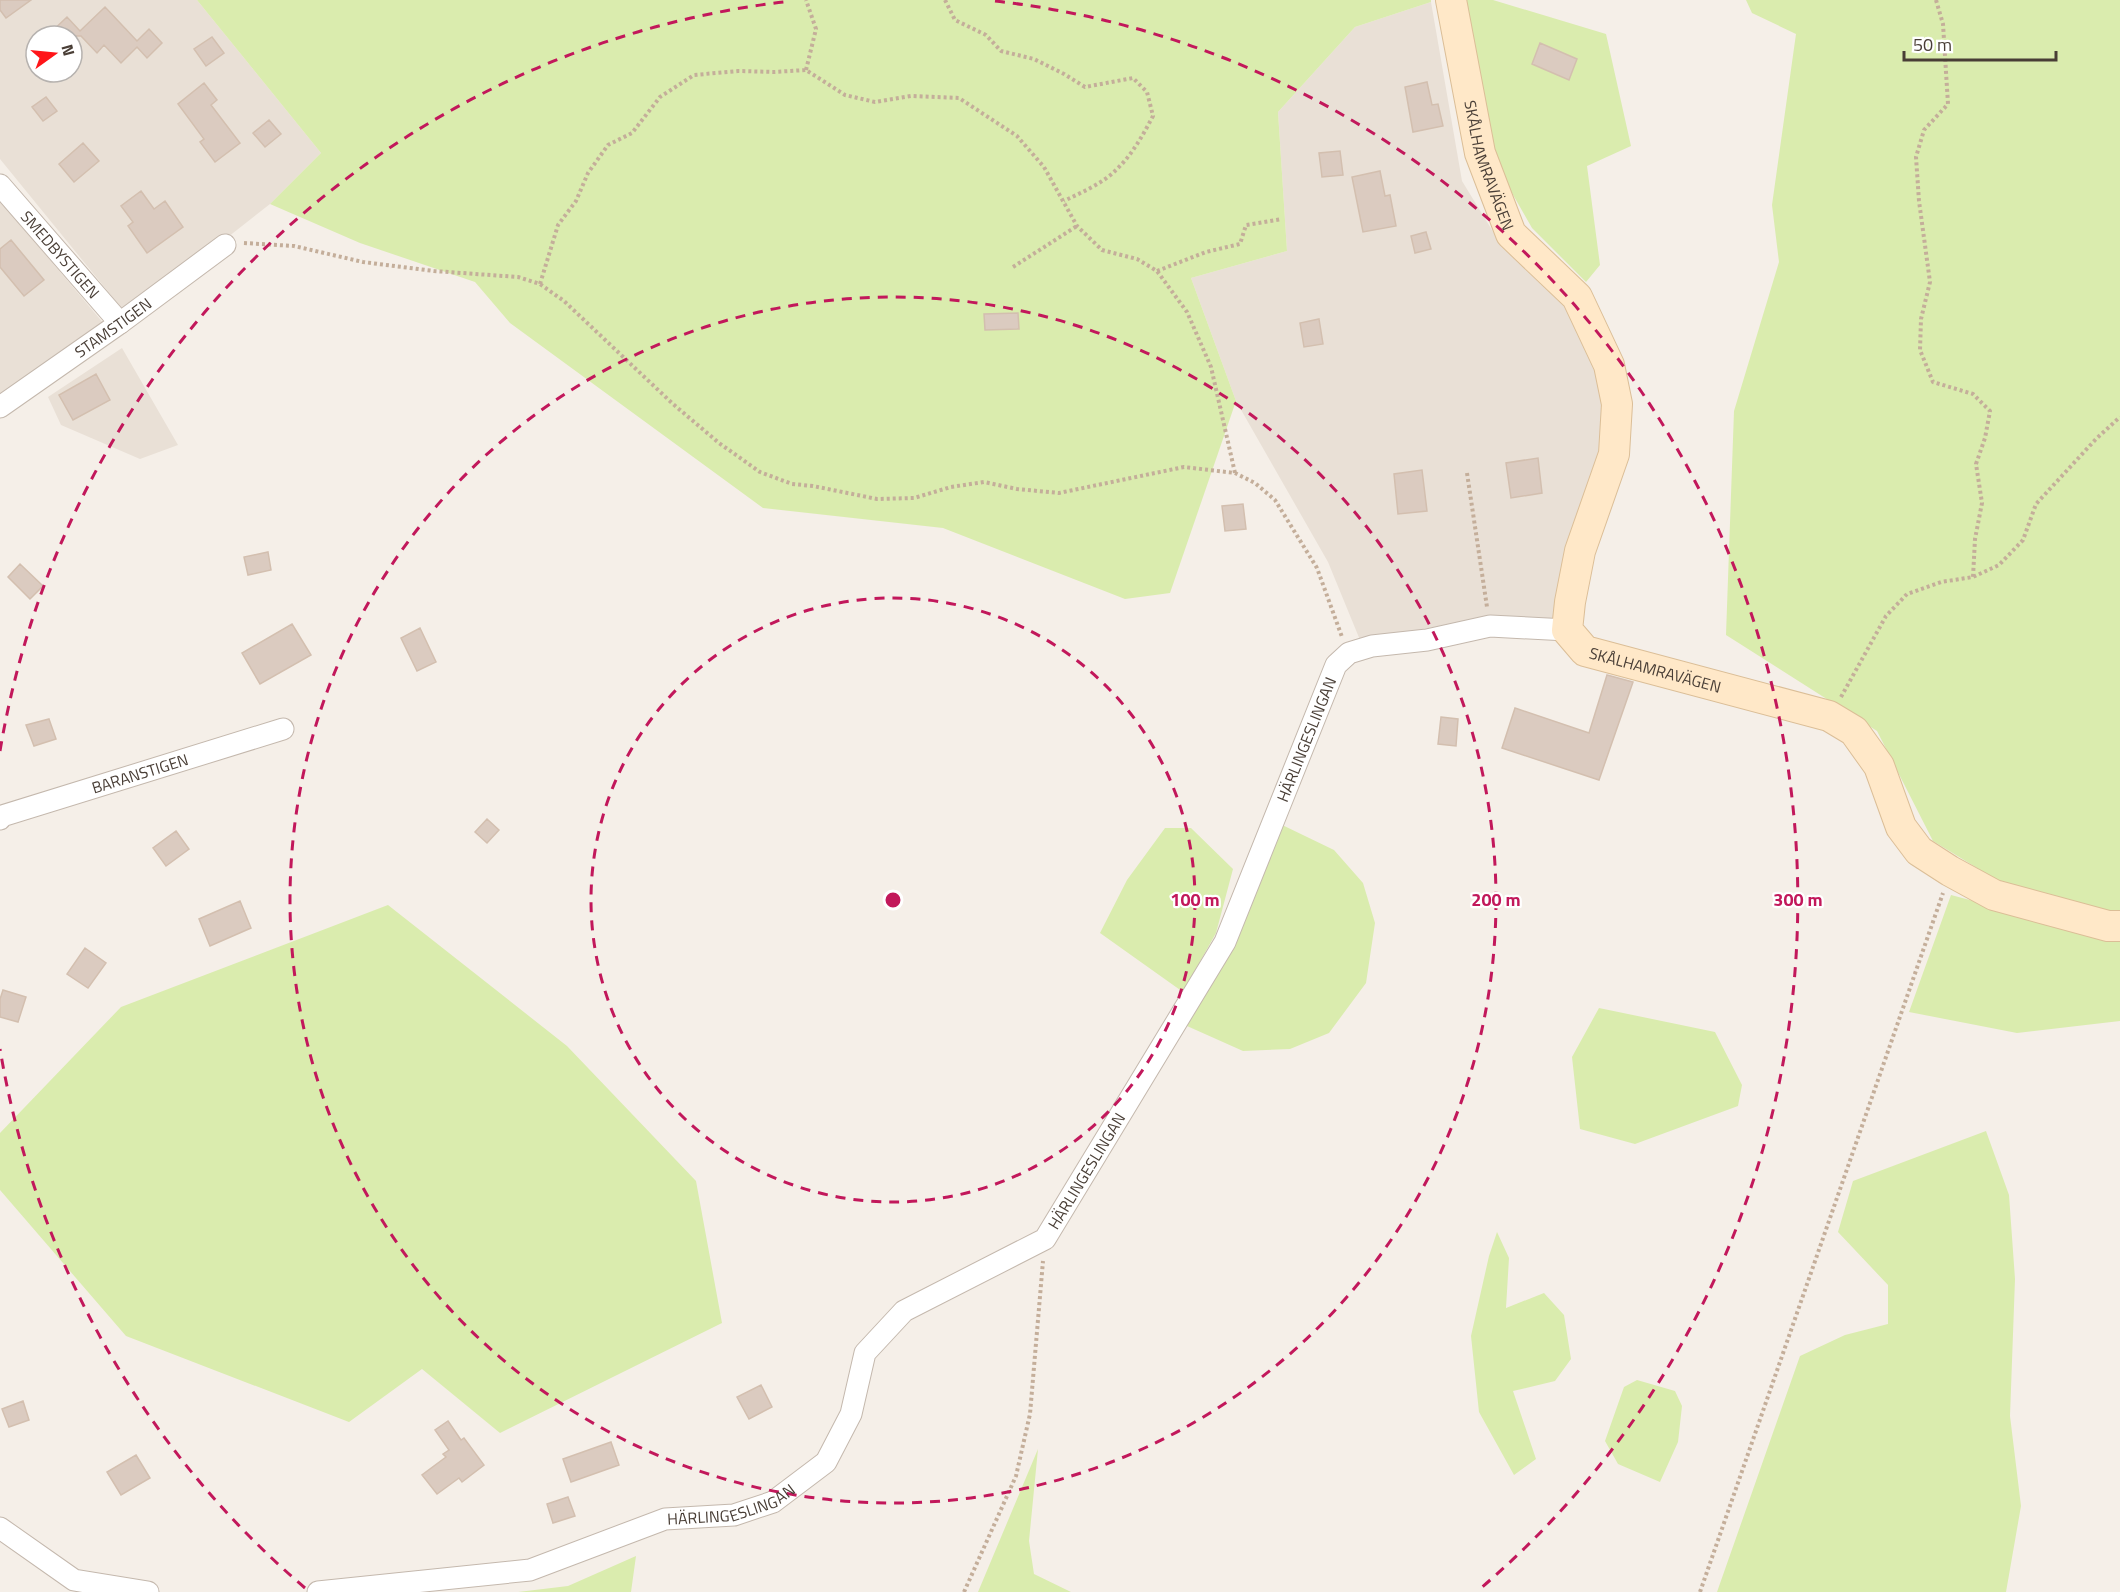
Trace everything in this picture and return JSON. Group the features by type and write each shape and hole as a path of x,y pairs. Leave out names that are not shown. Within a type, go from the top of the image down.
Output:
{"street":[{"name":"SKÅLHAMRAVÄGEN","path":"1451,0 1480,153 1511,234 1577,297 1610,365 1617,404 1614,454 1580,551 1567,630 1585,651 1829,716 1854,731 1880,766 1901,827 1919,851 1994,895 2108,926 2120,926"},
{"name":"SMEDBYSTIGEN","path":"0,185 120,323"},
{"name":"STAMSTIGEN","path":"0,407 120,323 225,245"},
{"path":"1349,653 1372,646 1427,640 1490,626 1567,630"},
{"name":"HÄRLINGESLINGAN","path":"318,1592 530,1570 665,1519 734,1515 773,1502 826,1462 851,1414 864,1353 904,1311 1045,1239 1225,942 1336,665 1349,653"},
{"name":"BARANSTIGEN","path":"0,819 3,816 283,729"},
{"path":"0,1528 74,1580 148,1592"}],"path":[{"path":"806,0 816,29 806,70"},
{"path":"945,0 955,20 986,34 1001,51 1034,59 1085,87 1134,78 1147,92 1154,116 1139,141 1117,170 1096,185 1065,201"},
{"path":"1936,0 1943,24 1948,104 1924,130 1916,158 1919,201 1930,282 1921,319 1920,350 1933,382 1973,394 1990,411 1985,438 1976,464 1982,503 1975,539 1973,577"},
{"path":"540,284 558,225 576,201 588,173 608,145 632,133 660,97 694,75 738,70 774,72 806,70 845,95 875,102 911,96 959,98 1017,136 1044,167 1077,226 1102,250 1137,260 1157,271 1187,312 1211,367 1235,472"},
{"path":"1157,271 1206,252 1240,244 1246,225 1282,219"},
{"path":"1012,267 1077,226"},
{"path":"225,245 253,242 294,246 363,262 434,271 518,277 540,284 564,301 673,404 719,443 760,472 792,484 877,499 914,498 951,487 984,482 1017,489 1059,493 1185,467 1235,472 1255,483 1275,500 1317,568 1349,653"},
{"path":"1829,716 1848,687 1886,616 1907,594 1941,582 1973,577 1999,565 2022,540 2036,504 2096,439 2120,417"},
{"path":"1467,472 1490,626"},
{"path":"1700,1592 1950,871"},
{"path":"964,1592 1016,1476 1026,1435 1030,1414 1045,1239"}],"shaded area":[{"path":"0,0 197,0 321,153 270,204 228,237 123,310 0,159"},
{"path":"1431,2 1462,181 1503,248 1571,313 1603,386 1606,457 1559,620 1485,618 1360,640 1328,562 1236,401 1191,278 1287,251 1278,112 1355,27"},
{"path":"0,201 105,325 0,398"},
{"path":"122,348 178,445 140,459 61,425 48,397"}],"green space":[{"path":"197,0 1431,0 1431,2 1355,27 1278,112 1287,251 1191,278 1236,401 1170,593 1125,599 943,528 763,508 510,323 475,282 360,243 270,204 321,153"},
{"path":"1462,0 1493,0 1606,34 1631,146 1587,166 1600,265 1586,282 1532,228 1488,151"},
{"path":"1746,0 2120,0 2120,916 2000,882 1933,841 1877,731 1726,635 1734,411 1779,262 1772,205 1796,34 1752,13"},
{"path":"1276,822 1334,850 1363,883 1375,923 1366,983 1329,1033 1290,1049 1243,1051 1187,1026 1231,944"},
{"path":"1165,828 1191,828 1233,869 1216,933 1183,992 1100,933 1127,880"},
{"path":"1951,895 2110,937 2120,937 2120,1021 2017,1033 1909,1012"},
{"path":"388,905 567,1046 696,1181 722,1323 500,1433 422,1369 349,1422 126,1336 0,1190 0,1133 121,1007"},
{"path":"1599,1008 1715,1032 1742,1085 1738,1106 1635,1144 1580,1129 1572,1057"},
{"path":"1986,1131 2009,1195 2015,1279 2010,1416 2021,1506 2006,1592 1717,1592 1800,1356 1845,1335 1888,1324 1888,1285 1838,1232 1853,1181"},
{"path":"1497,1232 1509,1258 1506,1308 1544,1293 1564,1315 1571,1359 1555,1381 1513,1391 1536,1459 1514,1475 1479,1412 1471,1336 1489,1256"},
{"path":"1637,1380 1675,1391 1682,1406 1678,1442 1660,1482 1618,1464 1605,1441 1624,1387"},
{"path":"1038,1449 1029,1541 1034,1574 1071,1592 978,1592"},
{"path":"636,1556 631,1592 518,1592 568,1586"}],"building":[{"path":"0,0 31,0 6,18 0,10"},
{"path":"105,7 137,41 149,29 162,43 147,58 137,47 121,63 104,45 97,53 84,39 84,27"},
{"path":"67,17 74,24 60,24"},
{"path":"212,37 224,53 206,66 194,49"},
{"path":"1540,43 1577,59 1569,80 1532,64"},
{"path":"1427,82 1432,105 1438,104 1443,126 1413,132 1405,87"},
{"path":"204,83 217,100 211,105 240,143 215,162 200,142 204,139 178,104"},
{"path":"46,97 57,111 43,121 32,107"},
{"path":"269,120 281,134 265,147 253,133"},
{"path":"83,143 99,161 74,182 59,164"},
{"path":"1340,151 1343,175 1322,177 1319,153"},
{"path":"1380,171 1385,196 1390,195 1396,226 1363,232 1352,177"},
{"path":"141,191 154,209 165,201 183,227 147,253 128,226 133,222 121,206"},
{"path":"1426,232 1431,249 1415,253 1411,236"},
{"path":"11,240 44,280 24,296 0,267 0,249"},
{"path":"1018,313 1019,329 985,330 984,314"},
{"path":"1319,319 1323,344 1304,347 1300,323"},
{"path":"96,374 110,400 73,420 59,395"},
{"path":"1538,458 1542,493 1511,498 1506,463"},
{"path":"1422,470 1427,511 1398,514 1394,474"},
{"path":"1243,504 1246,529 1225,531 1222,506"},
{"path":"268,552 271,570 248,575 244,557"},
{"path":"20,564 43,586 30,599 8,577"},
{"path":"292,624 311,655 260,684 242,653"},
{"path":"420,628 436,662 417,671 401,638"},
{"path":"1607,675 1633,682 1599,780 1502,748 1515,708 1589,733"},
{"path":"1441,717 1458,719 1456,746 1438,744"},
{"path":"49,719 56,739 34,746 26,725"},
{"path":"487,819 499,830 487,843 475,832"},
{"path":"176,831 189,849 166,866 153,848"},
{"path":"240,901 251,928 210,946 199,919"},
{"path":"85,948 106,963 88,988 67,974"},
{"path":"3,990 26,997 18,1022 0,1017 0,999"},
{"path":"761,1385 772,1407 749,1419 737,1397"},
{"path":"23,1401 29,1420 9,1427 2,1409"},
{"path":"448,1421 461,1440 464,1438 484,1465 462,1482 459,1478 437,1494 422,1475 446,1457 443,1454 449,1450 435,1430"},
{"path":"611,1442 619,1465 571,1482 563,1459"},
{"path":"136,1455 150,1478 121,1495 107,1472"},
{"path":"568,1497 575,1516 553,1523 547,1504"}]}
